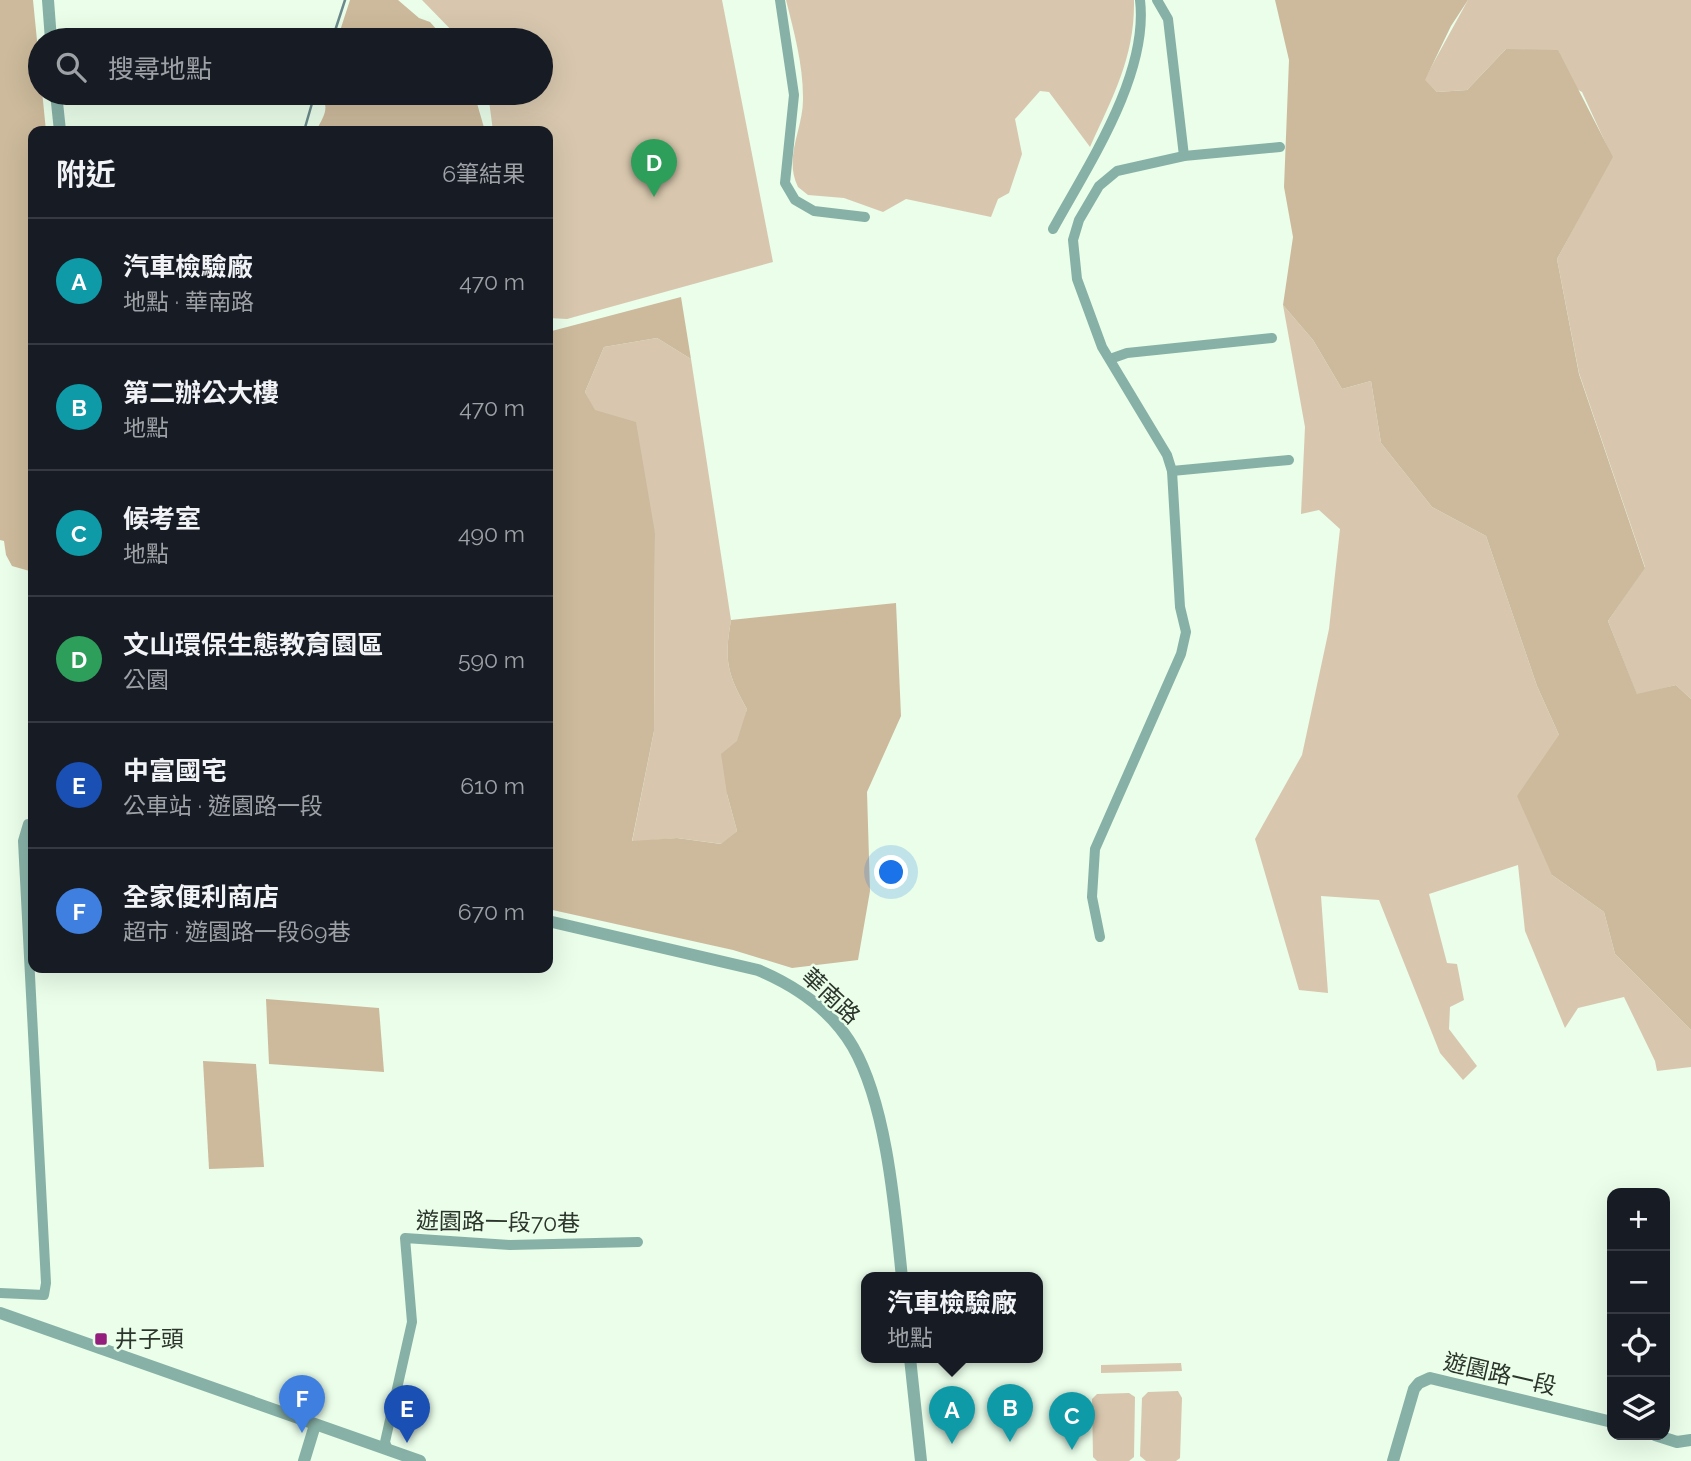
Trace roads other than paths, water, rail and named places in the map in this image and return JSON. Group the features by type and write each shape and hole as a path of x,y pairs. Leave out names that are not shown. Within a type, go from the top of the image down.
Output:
{"street":[{"path":"780,0 794,96 785,183 795,200 814,211 865,217"},
{"path":"1053,229 1129,82 1143,21 1140,0"},
{"path":"1157,0 1168,19 1184,156"},
{"path":"48,3 50,28"},
{"path":"58,105 60,126"},
{"path":"1100,937 1092,897 1095,849 1181,654 1186,632 1180,607 1172,471 1167,455 1102,347 1077,279 1073,240 1079,219 1106,177 1117,171 1184,156 1280,147"},
{"path":"1110,359 1127,352 1272,338"},
{"path":"1172,471 1289,460"},
{"path":"28,824 23,841 28,937"},
{"name":"華南路","path":"553,922 758,970 786,982 834,1021 853,1047 869,1083 879,1118 901,1272"},
{"path":"0,1293 44,1295 46,1283 30,973"},
{"name":"遊園路一段70巷","path":"388,1450 385,1442 412,1322 405,1238 510,1245 638,1242"},
{"path":"0,1313 420,1461"},
{"path":"911,1363 921,1461"},
{"name":"遊園路一段","path":"1393,1461 1414,1390 1419,1383 1430,1378 1607,1421"},
{"path":"304,1461 315,1424"},
{"path":"1670,1439 1684,1443 1691,1440"}],"waterway":[{"path":"336,28 345,0"},
{"path":"305,126 312,105"}],"place":[{"name":"文山環保生態教育園區","path":"654,197"},
{"name":"井子頭","path":"101,1339"},
{"name":"全家便利商店","path":"302,1433"},
{"name":"第二辦公大樓","path":"1010,1442"},
{"name":"中富國宅","path":"407,1443"},
{"name":"汽車檢驗廠","path":"952,1444"},
{"name":"候考室","path":"1072,1450"}]}
